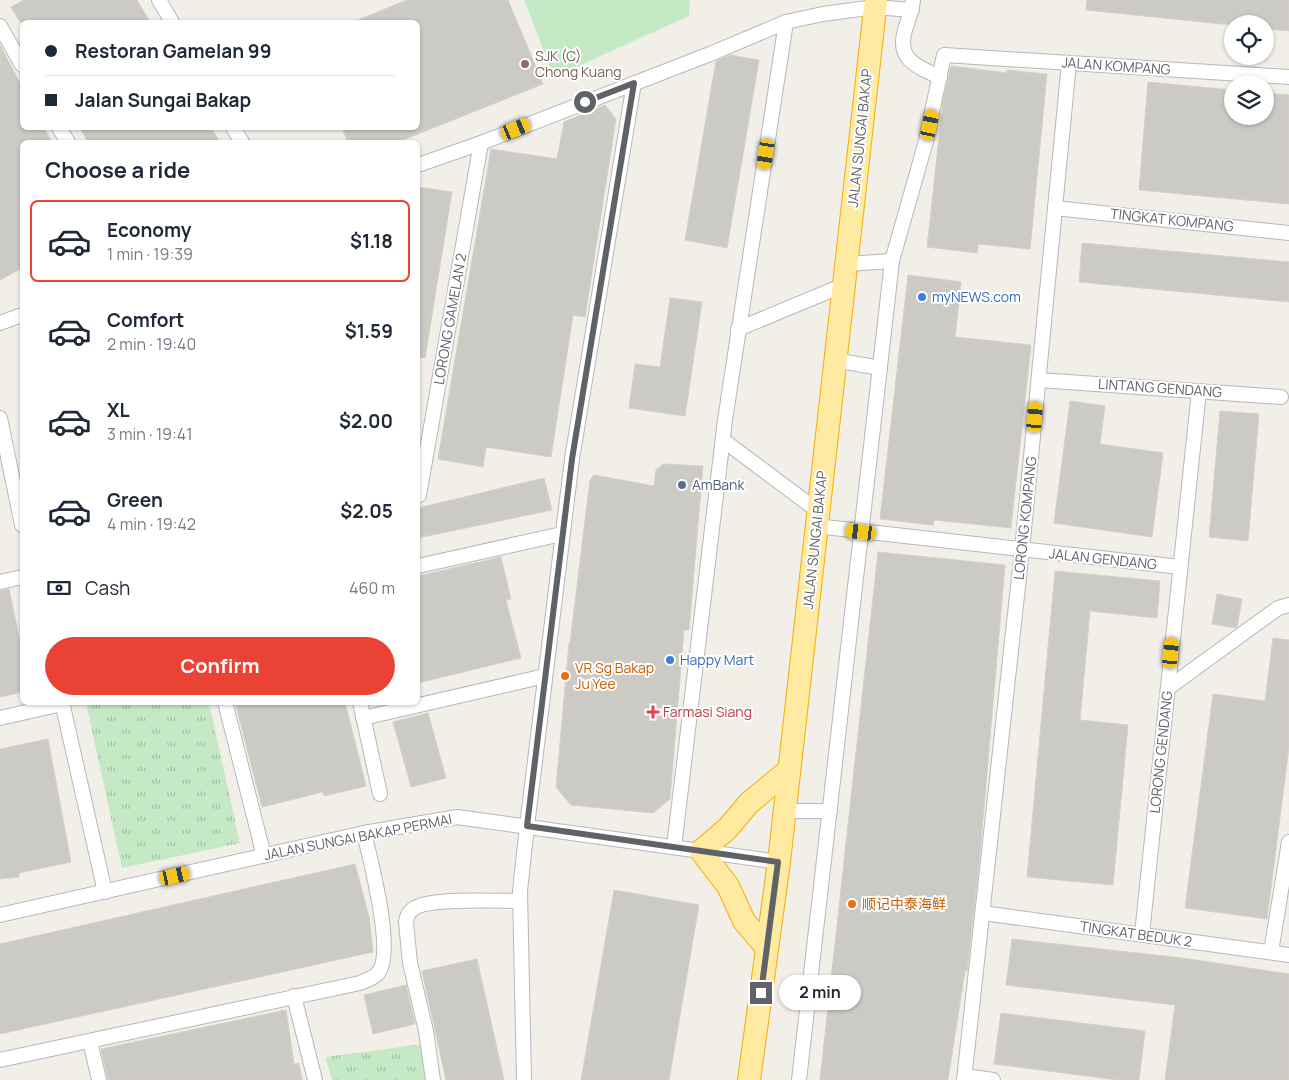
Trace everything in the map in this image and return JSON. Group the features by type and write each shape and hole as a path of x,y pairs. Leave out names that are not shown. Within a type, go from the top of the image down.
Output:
{"highway":[{"name":"JALAN SUNGAI BAKAP","path":"749,1080 789,770 875,3"},
{"path":"767,948 744,921 728,886 701,851 727,829 749,803 789,770"}],"street":[{"path":"159,0 171,20"},
{"path":"420,165 710,54 786,22 875,3 913,5 904,33 903,52 907,59 914,64 940,77 926,141 892,261 799,1080"},
{"path":"674,847 738,329 786,22"},
{"path":"0,26 20,61"},
{"name":"JALAN KOMPANG","path":"940,77 944,56 1289,77"},
{"name":"LORONG KOMPANG","path":"965,1078 1022,550 1069,63"},
{"path":"524,1080 520,901 527,826 572,459 634,83"},
{"name":"LORONG GAMELAN 2","path":"420,489 481,143"},
{"name":"TINGKAT KOMPANG","path":"1055,208 1289,233"},
{"path":"738,329 845,275 892,261"},
{"path":"0,323 20,316"},
{"path":"835,360 880,368"},
{"name":"LINTANG GENDANG","path":"1039,380 1281,397"},
{"name":"LORONG GENDANG","path":"1142,934 1199,391"},
{"path":"0,418 20,516"},
{"path":"723,440 817,519"},
{"name":"JALAN GENDANG","path":"817,519 861,532 1180,567"},
{"path":"420,566 562,534"},
{"path":"0,582 20,577"},
{"path":"1168,688 1278,608 1289,605"},
{"path":"420,705 545,676"},
{"path":"0,718 54,705"},
{"path":"62,705 105,892"},
{"path":"226,705 264,856"},
{"path":"361,705 380,794"},
{"path":"363,718 419,705"},
{"path":"784,811 830,811"},
{"name":"JALAN SUNGAI BAKAP PERMAI","path":"0,915 364,833 457,816 778,862"},
{"path":"0,1060 294,996 360,984 378,974 384,958 381,906 364,833"},
{"path":"1271,952 1289,842"},
{"path":"432,1080 426,1030 410,963 407,916 414,908 446,901 520,901"},
{"name":"TINGKAT BEDUK 2","path":"983,913 1289,955"},
{"path":"294,996 315,1080"},
{"path":"90,1040 98,1080"},
{"path":"965,1078 992,1080"}],"green space":[{"path":"524,0 690,0 689,16 554,77"},
{"path":"86,705 209,705 240,843 122,868"},
{"path":"423,1044 427,1080 332,1080 325,1057"}],"building":[{"path":"24,0 137,0 149,20 20,20 20,22 11,7"},
{"path":"407,0 508,0 543,84 403,140 347,140 343,130 420,130 420,20 358,20"},
{"path":"1087,0 1289,0 1289,31 1274,30 1274,15 1224,15 1224,24 1086,10"},
{"path":"0,45 20,83 20,130 45,130 51,140 20,140 20,269 0,280"},
{"path":"730,55 759,60 727,248 685,240 716,61"},
{"path":"951,66 1007,73 1007,70 1047,74 1030,249 978,244 977,253 927,247 943,101"},
{"path":"1148,82 1224,89 1224,125 1274,125 1274,94 1289,95 1289,204 1139,190"},
{"path":"605,105 616,119 585,317 573,315 551,457 486,447 483,467 438,459 491,149 557,159 564,122"},
{"path":"81,130 212,130 219,140 87,140"},
{"path":"420,187 452,192 425,358 420,357"},
{"path":"1082,243 1289,262 1289,302 1079,282"},
{"path":"908,275 961,282 955,337 1031,345 1011,528 934,520 933,525 880,519"},
{"path":"670,298 702,302 685,416 629,408 635,364 660,367"},
{"path":"1070,401 1105,406 1100,444 1163,453 1152,537 1054,523"},
{"path":"1220,411 1259,414 1248,541 1209,537"},
{"path":"663,464 703,466 689,630 684,630 670,799 653,813 571,805 556,787 569,643 590,480 594,475 654,486 656,470"},
{"path":"544,478 552,510 420,538 420,508"},
{"path":"878,552 1005,565 980,854 967,971 965,971 948,1080 820,1080"},
{"path":"501,557 511,599 506,600 521,658 420,683 420,576"},
{"path":"1055,571 1160,581 1157,618 1090,611 1080,720 1128,725 1113,885 1027,877"},
{"path":"9,589 20,641 20,692 0,697 0,591"},
{"path":"1217,594 1242,599 1237,627 1212,624"},
{"path":"1273,638 1289,640 1289,747 1267,919 1185,908 1213,694 1265,701"},
{"path":"236,705 346,705 366,786 324,796 323,792 262,807"},
{"path":"428,713 446,778 411,787 393,722"},
{"path":"48,739 71,862 19,873 19,877 0,879 0,749"},
{"path":"355,864 369,917 373,952 0,1034 0,944"},
{"path":"614,890 699,905 669,1080 581,1080"},
{"path":"1012,939 1182,958 1289,974 1289,1080 1165,1080 1175,1005 1006,985"},
{"path":"477,959 504,1080 446,1080 422,971"},
{"path":"406,985 415,1024 373,1034 364,995"},
{"path":"286,1010 294,1064 299,1063 302,1080 108,1080 101,1049"},
{"path":"1001,1013 1145,1031 1139,1080 1118,1080 994,1064"}],"place":[{"name":"SJK (C) Chong Kuang","path":"525,64"},
{"name":"myNEWS.com","path":"922,297"},
{"name":"AmBank","path":"682,485"},
{"name":"Happy Mart","path":"670,660"},
{"name":"VR Sg Bakap Ju Yee","path":"565,676"},
{"name":"Farmasi Siang","path":"653,712"},
{"name":"顺记中泰海鲜","path":"852,904"}],"route":[{"path":"585,102 634,83 572,459 527,826 778,862 761,993"}]}
